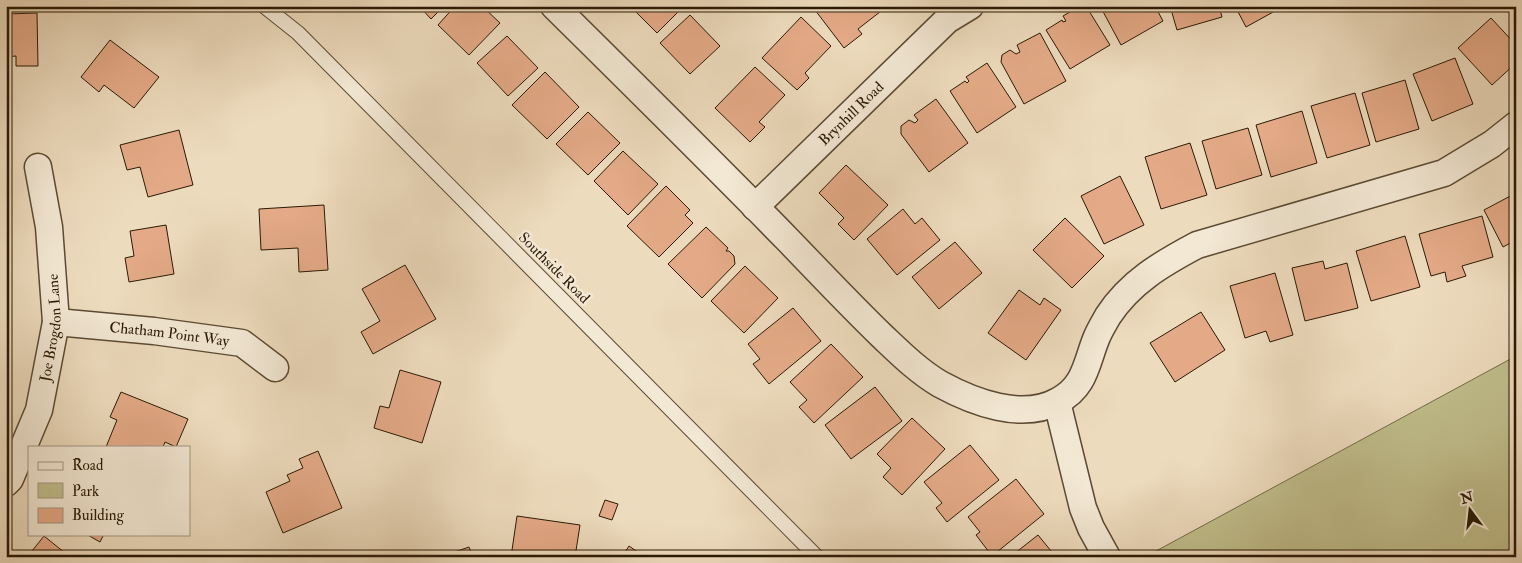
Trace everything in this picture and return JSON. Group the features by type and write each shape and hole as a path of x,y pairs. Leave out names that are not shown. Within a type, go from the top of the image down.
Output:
{"street":[{"path":"554,6 909,361 939,383 970,399 1002,408 1040,407 1057,402 1072,392 1083,378 1096,337 1108,316 1122,296 1160,265 1197,246 1444,173 1492,144 1516,125"},
{"name":"Brynhill Road","path":"755,207 942,13 970,6"},
{"name":"Joe Brogdon Lane","path":"6,483 10,479 39,410 56,322 49,227 38,167"},
{"name":"Chatham Point Way","path":"56,322 154,331 242,343 275,368"},
{"path":"1057,402 1084,508 1091,528 1106,557"}],"lane":[{"name":"Southside Road","path":"264,6 298,33 817,557"}],"green space":[{"path":"1516,356 1516,557 1145,557"}],"building":[{"path":"419,6 444,6 431,19"},
{"path":"455,6 482,6 500,23 469,55 438,25"},
{"path":"630,6 684,6 657,33"},
{"path":"819,6 884,6 885,8 858,29 862,34 844,48 815,10"},
{"path":"1080,6 1086,6 1110,45 1070,69 1046,30 1062,20 1063,22 1066,21 1063,16"},
{"path":"1100,6 1155,6 1163,21 1121,45"},
{"path":"1170,6 1219,6 1222,17 1177,30"},
{"path":"1235,6 1284,6 1246,27"},
{"path":"37,13 38,66 16,66 16,56 6,57 6,14"},
{"path":"690,15 720,46 690,74 660,43"},
{"path":"801,17 831,46 805,73 809,78 797,90 762,58"},
{"path":"1491,18 1516,45 1516,63 1492,85 1458,48"},
{"path":"1040,33 1066,81 1024,104 1001,62 1002,55 1010,50 1016,54 1020,52 1017,45"},
{"path":"507,36 538,68 508,96 477,63"},
{"path":"110,40 159,77 134,108 104,85 99,92 81,77"},
{"path":"1455,58 1473,104 1432,121 1413,74"},
{"path":"987,63 1016,107 977,133 950,91 965,81 967,83 969,81 966,77"},
{"path":"755,67 785,95 759,122 765,127 750,142 715,108"},
{"path":"545,72 579,107 547,139 512,105"},
{"path":"1405,80 1419,129 1376,142 1362,93"},
{"path":"1355,93 1370,145 1327,158 1311,106"},
{"path":"936,99 968,143 929,172 901,134 901,126 909,120 915,123 918,120 914,115"},
{"path":"1302,111 1317,163 1271,177 1256,125"},
{"path":"588,112 620,143 588,175 556,144"},
{"path":"1248,128 1262,175 1216,189 1202,141"},
{"path":"179,130 193,185 148,197 140,167 127,170 120,145"},
{"path":"1190,143 1207,195 1161,209 1145,157"},
{"path":"623,151 658,184 628,215 594,181"},
{"path":"846,165 888,205 854,240 838,224 844,218 819,193"},
{"path":"1120,176 1144,225 1104,244 1081,196"},
{"path":"666,186 690,210 685,215 693,223 659,257 627,226"},
{"path":"1516,193 1516,240 1503,247 1484,210"},
{"path":"324,205 328,270 299,272 298,248 261,250 259,209"},
{"path":"903,209 915,224 922,218 940,240 897,275 867,239"},
{"path":"1482,216 1493,257 1462,266 1466,276 1447,282 1445,272 1431,276 1419,234"},
{"path":"1065,218 1104,256 1072,288 1033,250"},
{"path":"166,225 174,274 129,282 125,258 134,256 130,231"},
{"path":"706,227 728,248 726,251 729,251 734,256 735,264 702,298 668,264"},
{"path":"1405,236 1420,287 1371,301 1356,251"},
{"path":"955,242 982,273 939,309 912,277"},
{"path":"1323,261 1325,269 1347,263 1358,308 1305,321 1292,268"},
{"path":"405,265 436,319 373,354 361,332 380,321 362,289"},
{"path":"745,266 778,298 744,333 711,301"},
{"path":"1275,273 1293,335 1270,342 1266,331 1245,338 1230,286"},
{"path":"1019,290 1040,305 1044,298 1061,310 1026,360 988,333"},
{"path":"793,308 821,341 769,384 753,364 760,359 748,344"},
{"path":"1201,312 1225,350 1175,382 1150,343"},
{"path":"831,344 863,377 814,423 799,407 807,400 790,382"},
{"path":"400,370 441,382 422,443 374,428 380,406 389,408"},
{"path":"875,387 902,421 851,459 825,425"},
{"path":"121,392 188,419 176,446 165,442 163,446 106,446 117,420 110,417"},
{"path":"912,418 945,449 902,495 883,477 891,468 877,454"},
{"path":"970,445 999,480 947,522 936,508 942,503 924,482"},
{"path":"318,451 342,508 283,533 266,492 290,481 287,475 303,468 299,459"},
{"path":"1016,479 1044,514 992,556 976,535 980,532 968,517"},
{"path":"605,500 618,504 612,520 599,516"},
{"path":"517,516 580,525 575,557 511,557"},
{"path":"1038,535 1056,557 1010,557"},
{"path":"44,536 70,557 28,556"},
{"path":"90,536 103,536 100,542"},
{"path":"629,546 645,557 622,557"},
{"path":"469,547 473,557 440,557"}]}
